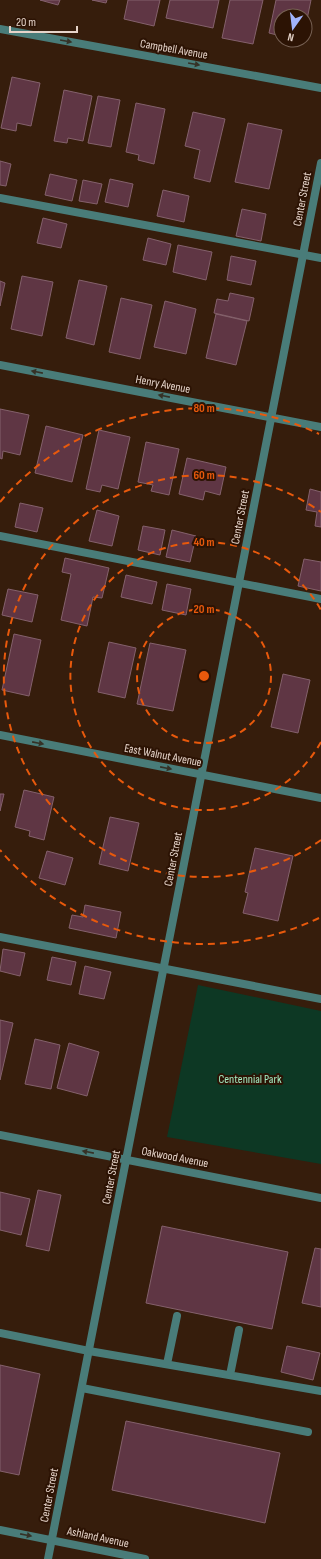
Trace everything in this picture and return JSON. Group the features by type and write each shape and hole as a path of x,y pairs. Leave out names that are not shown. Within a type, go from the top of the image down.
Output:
{"street":[{"name":"Campbell Avenue","path":"0,29 321,88"},
{"name":"Center Street","path":"48,1559 321,163"},
{"path":"0,198 321,258"},
{"name":"Henry Avenue","path":"0,365 321,426"},
{"path":"0,536 321,599"},
{"name":"East Walnut Avenue","path":"0,735 321,798"},
{"path":"0,937 321,999"},
{"name":"Oakwood Avenue","path":"0,1135 321,1198"},
{"path":"167,1364 177,1316"},
{"path":"230,1375 239,1330"},
{"path":"0,1333 89,1351 321,1391"},
{"path":"82,1388 308,1432"},
{"name":"Ashland Avenue","path":"0,1530 145,1559"}],"green space":[{"name":"Centennial Park","path":"198,985 321,1011 321,1164 167,1137"}],"building":[{"path":"40,0 60,0 58,5"},
{"path":"92,0 107,0 106,3"},
{"path":"128,0 160,0 154,26 124,19"},
{"path":"170,0 219,0 213,28 166,18"},
{"path":"230,0 263,0 253,44 222,38"},
{"path":"276,0 311,0 309,8 274,8"},
{"path":"273,14 273,34 269,33"},
{"path":"12,77 40,83 31,126 17,123 16,131 1,128"},
{"path":"64,90 92,96 83,141 68,138 67,143 54,141"},
{"path":"98,96 120,100 111,147 88,143"},
{"path":"136,103 165,109 154,164 138,160 139,155 126,152"},
{"path":"193,112 225,119 210,182 194,178 200,150 185,146"},
{"path":"248,123 282,130 269,189 235,182"},
{"path":"0,161 11,164 6,186 0,185"},
{"path":"50,174 77,180 72,201 45,195"},
{"path":"110,179 133,184 128,207 105,202"},
{"path":"83,180 102,184 97,204 79,201"},
{"path":"163,190 189,196 184,222 157,216"},
{"path":"242,209 266,214 261,241 236,236"},
{"path":"43,218 67,224 61,248 37,243"},
{"path":"148,238 171,244 166,265 143,260"},
{"path":"178,245 212,252 206,280 173,272"},
{"path":"231,256 256,261 251,285 227,280"},
{"path":"22,276 53,282 42,336 11,329"},
{"path":"79,280 107,286 94,345 66,338"},
{"path":"0,281 5,283 0,306"},
{"path":"230,293 254,298 249,321 214,313 217,299 228,301"},
{"path":"121,298 152,305 140,359 109,352"},
{"path":"165,301 196,309 186,354 154,347"},
{"path":"216,314 247,321 236,365 206,358"},
{"path":"0,409 29,415 20,455 3,451 2,459 0,458"},
{"path":"46,426 83,435 72,482 35,473"},
{"path":"99,430 130,437 118,489 102,485 100,492 86,489"},
{"path":"146,442 179,449 169,495 151,491 153,485 138,482"},
{"path":"187,458 226,467 220,495 205,491 203,500 179,494"},
{"path":"310,489 321,492 321,527 315,526 317,512 306,510"},
{"path":"20,503 43,508 37,532 15,527"},
{"path":"97,510 119,516 112,546 89,541"},
{"path":"143,526 165,530 160,555 138,550"},
{"path":"172,530 196,536 190,562 166,557"},
{"path":"65,558 109,568 102,598 93,597 87,626 61,620 71,574 62,572"},
{"path":"304,559 321,562 321,591 298,586"},
{"path":"126,575 157,582 152,604 121,597"},
{"path":"167,584 191,589 186,615 162,610"},
{"path":"8,589 38,595 32,622 2,615"},
{"path":"14,634 41,640 29,696 2,690"},
{"path":"109,642 136,648 125,698 98,692"},
{"path":"150,643 186,650 173,711 137,704"},
{"path":"283,674 310,680 298,733 271,727"},
{"path":"24,790 54,797 44,840 29,836 30,831 15,827"},
{"path":"0,794 4,794 0,811"},
{"path":"110,817 139,823 128,871 99,864"},
{"path":"255,848 293,856 278,921 243,913 248,893 245,892"},
{"path":"47,851 73,858 65,885 39,878"},
{"path":"85,905 121,912 116,938 69,928 72,915 83,917"},
{"path":"3,949 25,953 20,976 0,971"},
{"path":"52,957 76,962 71,985 47,980"},
{"path":"85,966 111,972 104,999 79,994"},
{"path":"0,1020 13,1023 0,1080"},
{"path":"35,1039 60,1045 51,1089 25,1084"},
{"path":"69,1043 99,1052 87,1096 57,1088"},
{"path":"38,1190 61,1195 49,1251 26,1246"},
{"path":"0,1192 30,1199 21,1235 0,1230"},
{"path":"162,1226 288,1252 272,1329 146,1303"},
{"path":"315,1248 321,1249 321,1307 302,1303"},
{"path":"287,1346 320,1353 313,1380 281,1372"},
{"path":"0,1365 40,1374 19,1475 0,1471"},
{"path":"126,1421 280,1453 265,1523 112,1490"}]}
